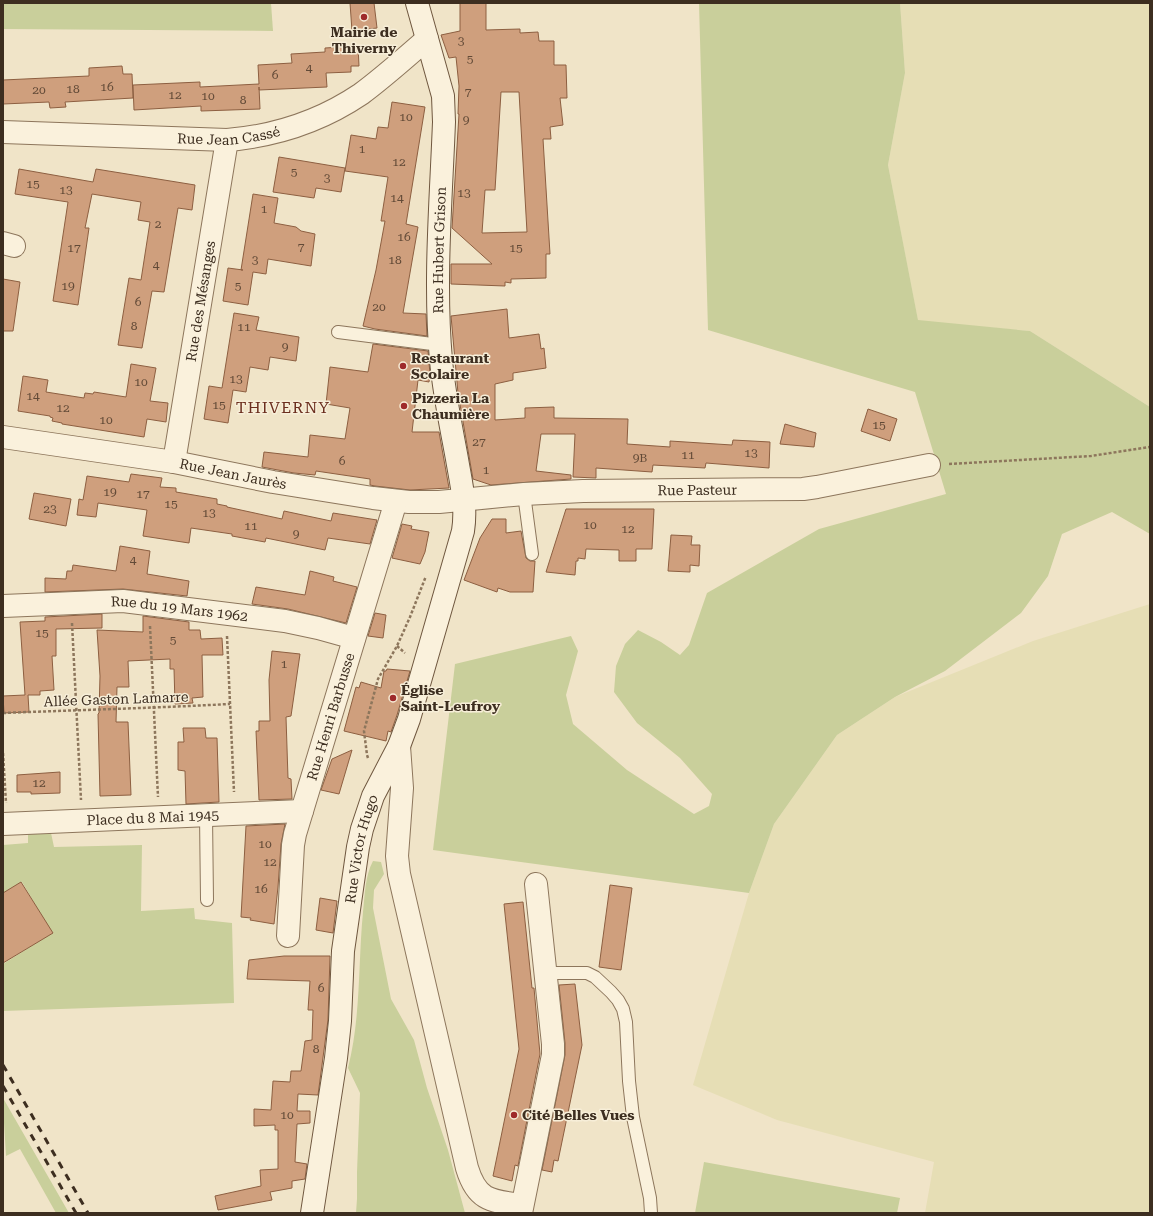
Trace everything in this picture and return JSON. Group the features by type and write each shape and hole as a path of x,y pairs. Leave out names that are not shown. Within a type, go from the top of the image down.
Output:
{"street":[{"name":"Rue Hubert Grison","path":"417,3 440,84 444,107 438,273 440,346 446,400 464,499"},
{"name":"Rue Jean Cassé","path":"3,132 227,140 254,137 286,130 333,110 361,94 427,39"},
{"name":"Rue des Mésanges","path":"174,462 227,140"},
{"name":"Rue Jean Jaurès","path":"3,437 174,462 262,480 396,501 423,503 464,499"},
{"name":"Rue Pasteur","path":"464,499 590,491 791,489 817,487 929,465"},
{"name":"Rue Victor Hugo","path":"312,1213 336,1058 340,1021 343,951 358,847 368,810 381,781 400,746 409,719 463,531 465,521 464,499"},
{"name":"Rue Henri Barbusse","path":"288,936 293,845 295,834 396,501"},
{"name":"Rue du 19 Mars 1962","path":"3,606 123,601 226,613 302,624 354,638"},
{"path":"400,746 402,788 397,856 399,874 467,1168 475,1187 488,1198 521,1209 553,1055 552,1030 536,884"},
{"name":"Place du 8 Mai 1945","path":"5,824 302,811"}],"lane":[{"path":"338,332 440,346"},
{"path":"524,494 532,554"},
{"path":"206,815 207,900"},
{"path":"546,973 587,973 595,977 611,992 623,1009 626,1022 629,1081 633,1117 650,1198 651,1213"}],"path":[{"path":"929,465 1091,456 1150,447"},
{"path":"381,781 367,755 364,731 378,679 395,651 428,570"},
{"path":"71,603 82,820"},
{"path":"149,604 159,817"},
{"path":"226,613 235,814"},
{"name":"Allée Gaston Lamarre","path":"3,713 230,704"},
{"path":"3,753 5,824"}],"shaded area":[{"path":"900,3 1150,3 1150,407 1030,331 918,321 888,165 905,73"},
{"path":"1150,604 1150,1213 925,1213 934,1162 777,1120 693,1085 749,893 774,824 837,735 895,697 1033,641"}],"green space":[{"path":"3,3 271,3 273,31 3,29"},
{"path":"699,3 900,3 905,73 888,165 918,320 1030,331 1150,407 1150,534 1112,512 1062,534 1048,576 1021,613 945,671 895,697 837,735 774,824 749,893 433,850 455,664 571,636 578,651 566,695 573,724 627,770 694,814 709,806 712,794 680,758 637,723 614,692 616,666 625,644 638,630 661,642 680,655 689,645 707,593 819,529 946,494 915,392 708,330"},
{"path":"28,833 51,833 54,847 142,845 141,911 194,908 195,919 232,923 234,1003 3,1011 3,964 52,933 22,882 3,893 3,845 28,843"},
{"path":"373,861 381,862 384,874 374,890 373,908 391,999 414,1040 427,1088 448,1150 465,1213 356,1213 360,1093 348,1068 357,1010 361,932 365,892 368,873"},
{"path":"3,1098 69,1213 56,1213 20,1149 6,1156"},
{"path":"704,1162 900,1198 897,1213 695,1213"}],"building":[{"name":"Mairie de Thiverny","path":"350,3 374,3 377,28 352,31"},
{"path":"460,3 486,3 486,30 520,29 520,33 538,32 539,41 554,41 554,65 566,65 567,98 560,98 563,125 550,127 551,139 543,139 550,254 546,254 546,278 511,279 511,283 505,282 505,286 451,284 451,264 492,264 452,228 459,114 459,86 456,57 449,58 441,35 460,31","holes":["501,92 519,92 527,232 482,233 485,190 495,190"]},
{"path":"358,46 359,66 351,66 351,72 326,73 327,87 259,90 260,109 201,111 201,106 134,110 133,85 200,82 200,87 259,84 258,65 292,63 291,54 325,52 325,48"},
{"path":"122,66 123,74 132,74 133,98 65,102 66,107 50,108 49,102 3,104 3,80 89,76 89,68"},
{"path":"392,102 425,107 406,224 418,227 403,313 426,314 427,336 363,326 376,270 385,221 381,221 388,177 345,171 351,135 376,139 378,127 388,128"},
{"path":"279,157 345,168 341,192 316,188 314,198 273,192"},
{"path":"19,169 93,182 96,169 195,185 192,210 178,208 164,292 152,291 142,348 118,345 129,278 141,280 150,222 138,220 141,202 92,194 85,228 89,228 78,305 53,301 68,202 15,194"},
{"path":"253,194 278,198 274,223 296,227 301,231 315,234 311,266 268,259 266,274 253,272 248,305 223,301 228,268 241,270"},
{"path":"3,279 20,282 13,331 3,331"},
{"path":"507,309 509,338 539,334 541,349 544,348 546,368 513,373 513,380 495,384 495,420 525,418 525,408 554,407 554,418 628,419 627,444 670,447 670,441 732,445 733,440 770,442 769,468 706,463 705,468 653,465 652,472 596,468 596,478 573,477 575,434 541,434 536,471 571,475 571,479 491,485 473,479 458,393 451,316"},
{"path":"234,313 259,317 256,330 299,337 296,361 270,357 268,370 250,367 246,392 233,390 228,423 204,419 209,386 222,388"},
{"path":"373,344 428,351 430,374 429,382 418,380 412,432 439,432 449,488 410,490 370,485 370,479 316,471 315,475 294,473 262,467 264,452 308,457 310,435 345,439 350,408 326,404 330,367 368,372"},
{"path":"131,364 156,368 150,401 168,403 166,422 147,419 144,437 62,424 52,421 53,418 50,416 18,411 23,376 48,380 46,392 84,398 85,393 93,394 94,392 126,397"},
{"path":"868,409 897,419 890,441 861,431"},
{"path":"785,424 816,433 814,447 780,444"},
{"path":"131,474 162,478 160,487 176,488 176,492 217,499 217,504 227,507 282,519 284,511 331,521 333,513 377,520 370,544 328,538 325,550 266,538 265,542 232,536 232,534 191,528 189,543 143,536 147,510 98,503 96,517 77,515 79,499 83,500 87,476 129,482"},
{"path":"34,493 71,499 66,526 29,519"},
{"path":"566,509 654,509 652,549 636,549 636,561 619,561 619,550 586,549 585,559 578,558 578,561 576,561 575,575 546,572"},
{"path":"492,519 506,519 506,533 521,531 526,558 530,561 535,561 533,592 510,592 498,588 497,592 464,580 480,538"},
{"path":"402,524 412,526 411,529 429,532 425,552 420,564 392,558"},
{"path":"671,535 692,536 691,545 700,545 699,566 690,565 690,572 668,571"},
{"path":"120,546 150,551 147,574 189,581 187,596 123,589 45,592 45,578 66,579 67,571 72,571 73,565 116,571"},
{"path":"310,571 334,577 333,581 357,587 346,623 288,609 252,604 256,587 305,595"},
{"path":"375,613 386,615 383,638 368,636"},
{"path":"102,614 102,628 56,629 56,656 52,656 54,690 40,691 40,695 28,695 29,712 4,713 3,696 25,695 20,622 45,621 45,617"},
{"path":"143,616 189,622 189,630 200,630 201,639 222,638 223,655 202,655 203,697 192,698 193,703 175,704 174,669 170,669 170,659 128,661 129,687 117,687 116,722 128,722 131,795 100,796 98,714 100,676 97,630 143,632"},
{"path":"272,651 300,654 291,716 286,717 288,778 291,779 292,799 259,800 256,731 259,731 259,721 270,721 269,680"},
{"path":"387,669 410,671 397,715 391,732 388,731 386,741 344,731 356,687 359,688 361,682 381,688 384,671"},
{"path":"183,728 205,728 206,738 217,738 219,802 186,804 185,771 178,770 178,742 184,742"},
{"path":"352,750 339,794 321,790 332,759"},
{"path":"60,772 60,793 31,794 31,792 17,792 17,775"},
{"path":"285,824 281,844 274,924 241,917 246,826"},
{"path":"21,882 53,933 3,963 3,893"},
{"path":"610,885 632,888 621,970 599,967"},
{"path":"320,898 337,901 333,933 316,930"},
{"path":"523,902 532,988 534,988 540,1054 518,1166 515,1165 512,1181 493,1176 519,1049 504,904"},
{"path":"284,956 330,956 328,1020 318,1095 298,1094 297,1111 310,1111 310,1123 297,1124 295,1162 307,1164 305,1179 292,1181 292,1188 270,1192 272,1200 218,1210 215,1196 261,1186 260,1170 278,1169 278,1130 275,1130 275,1125 254,1126 254,1109 271,1110 273,1081 290,1082 291,1071 301,1071 305,1041 312,1040 313,1010 308,1010 310,981 247,979 249,960"},
{"path":"575,984 582,1045 558,1161 554,1160 552,1172 542,1170 565,1055 559,985"}],"railway":[{"path":"3,1065 88,1213"},
{"path":"3,1086 76,1213"}],"place":[{"name":"Mairie de Thiverny","path":"364,17"},
{"name":"Restaurant Scolaire","path":"403,366"},
{"name":"Pizzeria La Chaumière","path":"404,406"},
{"name":"Église Saint-Leufroy","path":"393,698"},
{"name":"Cité Belles Vues","path":"514,1115"}],"district":[{"name":"THIVERNY","path":"283,407"}]}
